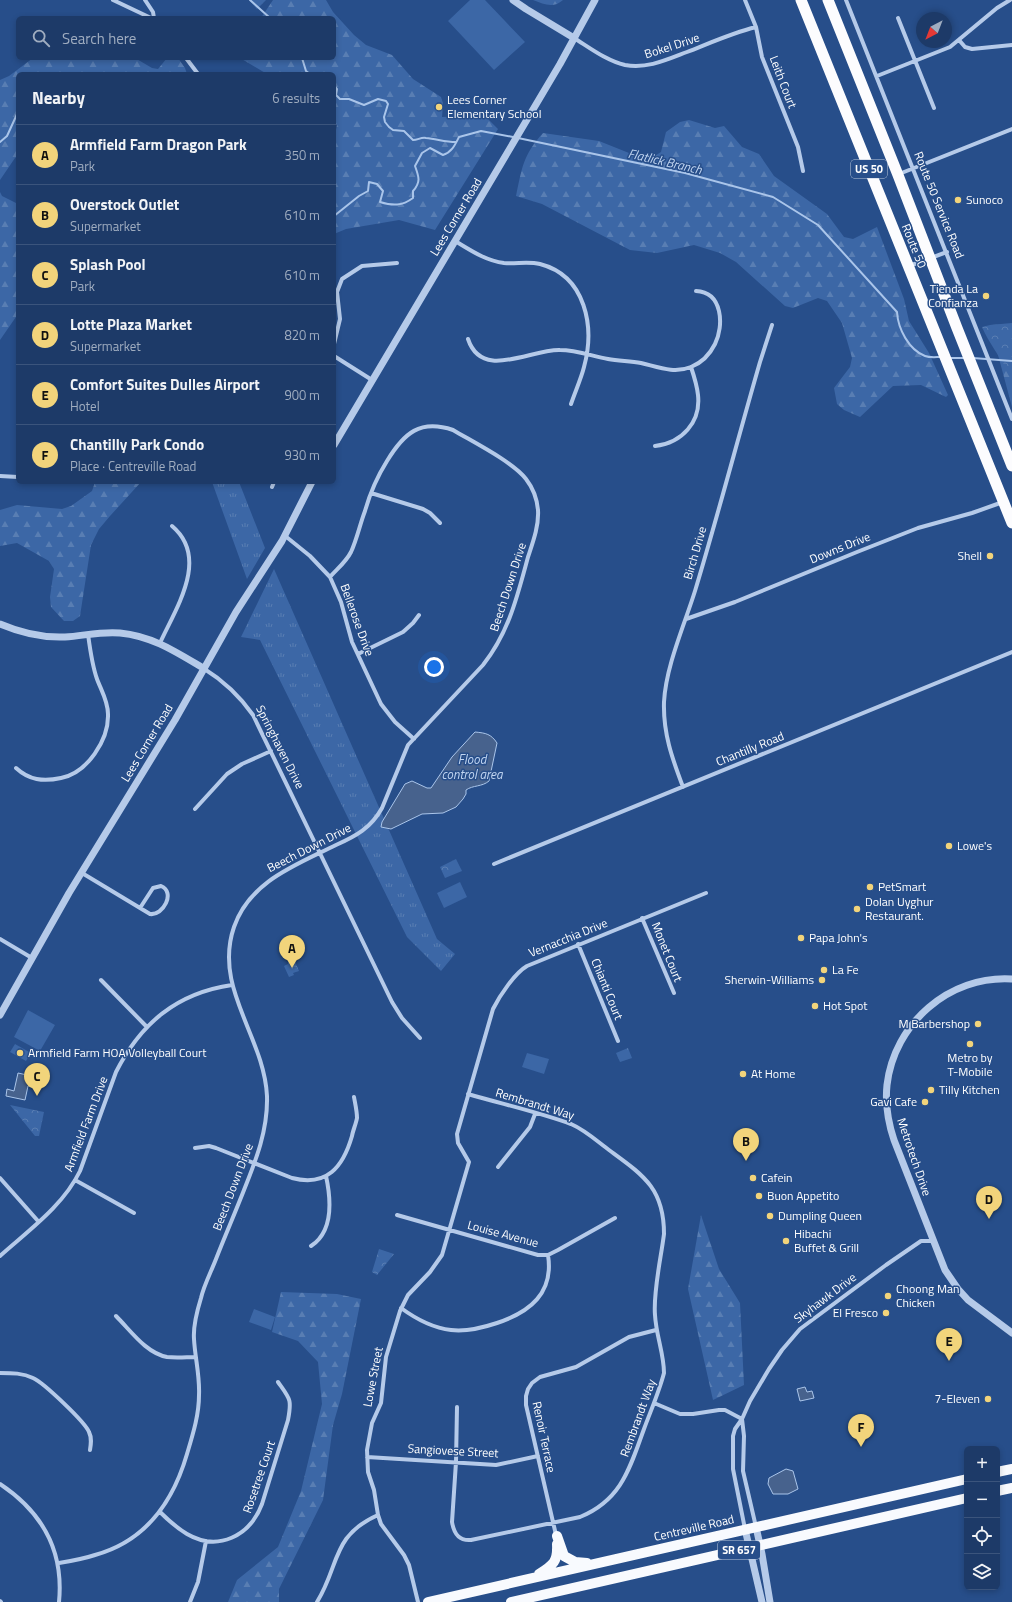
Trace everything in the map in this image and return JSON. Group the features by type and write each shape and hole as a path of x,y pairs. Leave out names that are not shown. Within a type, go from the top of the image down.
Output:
{"highway":[{"name":"Route 50","path":"801,0 1012,523"},
{"name":"Route 50","path":"828,0 1012,466"}],"main road":[{"path":"1000,1471 1012,1469"},
{"name":"Centreville Road","path":"428,1602 964,1480"},
{"path":"1000,1490 1012,1488"},
{"name":"SR 657","path":"512,1602 964,1499"},
{"path":"557,1536 562,1552 568,1559 582,1563 596,1563"},
{"path":"534,1577 554,1562 557,1552 557,1536"}],"street":[{"path":"145,0 153,12 154,16"},
{"path":"513,0 574,38"},
{"name":"Lees Corner Road","path":"336,442 514,142 595,0"},
{"name":"Leith Court","path":"745,0 756,27 762,57 798,147 803,171"},
{"name":"Route 50 Service Road","path":"846,0 1012,418"},
{"path":"877,76 916,62 950,47 997,8 1010,0"},
{"path":"117,1 147,16"},
{"path":"898,18 934,108"},
{"name":"Bokel Drive","path":"574,38 611,60 639,66 655,64 739,31 756,27"},
{"path":"959,40 965,47 972,49 1012,45"},
{"path":"188,60 196,72"},
{"path":"898,175 1012,129"},
{"path":"454,241 492,261 505,263 525,262 552,268 563,275 576,290 584,306 588,330 587,354 571,404"},
{"path":"908,266 947,252"},
{"path":"336,336 340,319 338,290 342,279 362,266 396,263"},
{"path":"468,339 470,345 478,354 493,361 507,361 550,350 570,350 607,359 640,363 664,370 678,370 697,364 710,352 717,339 720,328 720,314 714,300 705,293 696,291"},
{"name":"Birch Drive","path":"683,786 667,743 664,718 664,700 670,668 686,619 772,325"},
{"path":"336,357 372,380"},
{"path":"655,446 664,445 677,440 687,430 695,418 698,393 691,367"},
{"name":"Beech Down Drive","path":"59,1563 95,1555 119,1545 136,1535 160,1512 178,1482 197,1421 200,1393 194,1329 200,1298 255,1163 266,1123 265,1083 260,1058 235,997 229,969 230,943 236,922 246,903 257,890 276,875 362,832 377,817 406,748 483,666 504,632 514,608 537,529 537,500 526,478 511,465 454,430 433,426 417,429 403,438 395,447 378,476 371,492 351,551 344,562 330,577"},
{"path":"0,476 16,478"},
{"name":"Lees Corner Road","path":"0,1015 70,893 174,720 236,612 284,535 311,484"},
{"path":"371,492 423,509 430,513 440,523"},
{"name":"Downs Drive","path":"686,619 735,602 914,530 972,513 1003,501"},
{"path":"160,643 185,587 189,568 189,556 186,544 178,531 172,526"},
{"name":"Bellerose Drive","path":"284,535 310,556 330,577 341,602 352,642 386,712 414,739"},
{"path":"358,654 403,632 413,624 419,615"},
{"name":"Springhaven Drive","path":"0,624 34,635 65,637 105,632 134,635 160,643 223,681 245,703 257,722 392,1002 402,1018 420,1038"},
{"path":"16,768 23,775 30,778 46,780 63,778 82,767 91,757 101,741 108,723 108,709 94,668 88,634"},
{"name":"Chantilly Road","path":"494,864 1012,652"},
{"path":"195,809 227,774 242,764 271,751"},
{"path":"82,873 140,908 150,914 157,914 160,911 168,897 167,890 161,886 153,888 140,908"},
{"name":"Vernacchia Drive","path":"469,1162 458,1143 456,1134 491,1014 496,1002 523,968 578,944 706,893"},
{"name":"Monet Court","path":"642,918 674,993"},
{"path":"0,939 32,958"},
{"name":"Chianti Court","path":"578,944 618,1041"},
{"name":"Metrotech Drive","path":"1012,979 990,979 954,990 937,1000 922,1013 909,1028 898,1046 891,1066 886,1097 891,1129 945,1270 958,1289 980,1310 1012,1333"},
{"path":"101,980 146,1026"},
{"name":"Armfield Farm Drive","path":"0,1256 57,1203 75,1180 116,1072 133,1043 146,1026 170,1008 187,999 208,990 232,985"},
{"name":"Rembrandt Way","path":"457,1407 456,1462 452,1522 455,1532 461,1539 472,1540 580,1517 590,1513 606,1502 618,1489 629,1469 664,1374 663,1359 656,1330 654,1309 664,1229 663,1213 656,1196 645,1179 637,1171 590,1135 572,1125 468,1094"},
{"path":"195,1148 209,1146 216,1148 297,1180 313,1180 326,1176 340,1163 348,1148 357,1118 354,1096"},
{"path":"498,1167 530,1127 535,1114"},
{"name":"Lowe Street","path":"418,1602 409,1564 384,1528 378,1516 374,1490 368,1472 367,1457 369,1436 380,1403 386,1357 403,1302 411,1291 437,1264 446,1244 469,1162"},
{"path":"311,1246 321,1238 329,1215 330,1194 326,1176"},
{"path":"0,1178 38,1222"},
{"path":"75,1180 134,1212"},
{"name":"Louise Avenue","path":"398,1215 526,1252 548,1255 615,1218"},
{"name":"Skyhawk Drive","path":"762,1602 745,1530 733,1469 735,1429 765,1376 782,1350 800,1329 886,1265 922,1241 933,1241"},
{"path":"401,1308 429,1324 452,1330 478,1328 505,1320 530,1307 543,1292 549,1273 548,1255"},
{"path":"116,1316 144,1344 159,1354 177,1358 196,1357"},
{"name":"Renoir Terrace","path":"557,1536 538,1456 526,1400 526,1392 532,1383 540,1377 581,1364 630,1337 656,1330"},
{"path":"0,1373 18,1373 26,1375 46,1386 87,1428 91,1438 90,1450"},
{"name":"Rosetree Court","path":"160,1512 187,1534 206,1541 222,1541 238,1535 250,1526 259,1513 291,1408 290,1399 278,1382"},
{"path":"654,1404 680,1414 725,1410 742,1419"},
{"name":"Skyhawk Drive","path":"742,1419 744,1436 744,1471 761,1546 770,1602"},
{"name":"Sangiovese Street","path":"367,1457 496,1465 538,1456"},
{"path":"0,1484 23,1501 48,1535 59,1563 59,1602"},
{"path":"317,1602 325,1589 336,1557 345,1540 359,1525 378,1516"},
{"path":"190,1602 198,1582 206,1541"}],"green space":[{"path":"249,0 266,0 257,9"},
{"path":"273,0 326,0 333,12 354,35 366,45 392,55 413,79 441,97 443,103 442,117 485,116 498,129 435,230 399,220 346,229 336,233 336,72 264,72 243,60 336,60 336,16 262,16"},
{"path":"470,0 485,0 525,42 494,70 448,21"},
{"path":"533,0 563,0 552,5"},
{"path":"30,60 138,60 152,68 158,69 165,60 179,60 186,72 16,72 16,157 0,180 0,80 9,76"},
{"path":"689,120 715,128 724,126 742,147 759,154 774,176 827,214 844,237 853,239 877,227 904,299 909,321 929,353 948,395 946,397 921,385 893,386 860,417 844,410 837,404 834,388 850,367 852,358 842,323 827,301 818,298 793,308 785,306 736,262 720,253 694,245 657,253 630,250 542,204 516,196 527,155 543,133 599,141 634,155 653,157 661,152 666,132 680,122"},
{"path":"0,192 2,196 16,203 16,317 0,340"},
{"path":"1012,323 1012,371 1009,372 982,327"},
{"path":"1012,324 1012,407 990,325"},
{"path":"94,484 139,484 99,529 91,545 80,616 73,621 64,621 51,607 50,597 54,569 49,561 17,543 0,546 0,510 17,505 62,509 71,506 92,491"},
{"path":"213,484 240,484 265,548 247,579"},
{"path":"274,569 437,939 455,954 441,971 407,937 260,640 241,637"},
{"path":"456,859 462,871 445,878 440,867"},
{"path":"460,882 467,897 444,908 437,893"},
{"path":"294,959 299,971 293,973 294,975 289,977 284,966 288,964 288,961"},
{"path":"28,1010 55,1025 40,1051 14,1037"},
{"name":"Armfield Farm HOA Volleyball Court","path":"15,1044 31,1053 26,1061 10,1052"},
{"path":"628,1048 632,1058 620,1062 616,1053"},
{"path":"527,1053 549,1059 544,1074 522,1067"},
{"path":"10,1105 44,1112 39,1136 35,1136"},
{"path":"701,1215 719,1269 740,1303 744,1385 713,1400 688,1289"},
{"path":"379,1249 394,1254 377,1275 372,1272"},
{"path":"281,1292 337,1294 361,1299 342,1394 333,1425 323,1500 279,1589 279,1602 228,1602 237,1580 278,1547 301,1491 322,1404 318,1362 298,1341 272,1332"},
{"path":"254,1309 275,1317 271,1330 249,1322"}],"water":[{"name":"Flood control area","path":"475,732 488,734 497,743 489,781 466,790 466,794 456,807 443,813 422,814 391,829 381,827 382,822 405,784 412,781 427,788 431,788 452,757"},
{"path":"18,1073 36,1077 34,1087 28,1086 25,1100 6,1096 7,1089 14,1091"},
{"path":"805,1387 807,1392 812,1391 814,1398 800,1401 797,1389"},
{"path":"786,1469 793,1471 798,1489 788,1494 773,1494 768,1484 769,1478"}],"waterway":[{"path":"250,0 268,16"},
{"path":"303,60 307,72"},
{"path":"336,88 336,95"},
{"path":"336,95 340,99 349,99 364,105 378,99 386,101 388,104 384,117 385,122 393,130 404,131 413,140 424,138 456,142"},
{"name":"Flatlick Branch","path":"0,142 7,136 16,116"},
{"name":"Flatlick Branch","path":"336,214 359,196 368,191 369,182 377,184 383,191 380,202 397,204 405,203 413,198 413,191 418,182 418,173 415,166 422,153 430,148 443,155 451,150 459,137 481,131 513,137"},
{"name":"Flatlick Branch","path":"518,138 685,173 773,197 818,225 897,312 902,332 909,344 914,349 927,357 941,357"},
{"name":"Flatlick Branch","path":"949,358 965,358"},
{"name":"Flatlick Branch","path":"973,358 1012,361"}],"place":[{"name":"Lees Corner Elementary School","path":"439,107"},
{"name":"Sunoco","path":"958,200"},
{"name":"Tienda La Confianza","path":"986,296"},
{"name":"Shell","path":"990,556"},
{"name":"Lowe's","path":"949,846"},
{"name":"PetSmart","path":"870,887"},
{"name":"Dolan Uyghur Restaurant.","path":"857,909"},
{"name":"Papa John's","path":"801,938"},
{"name":"Armfield Farm Dragon Park","path":"292,968"},
{"name":"La Fe","path":"824,970"},
{"name":"Sherwin-Williams","path":"822,980"},
{"name":"Hot Spot","path":"815,1006"},
{"name":"M Barbershop","path":"978,1024"},
{"name":"Metro by T-Mobile","path":"970,1044"},
{"name":"Armfield Farm HOA Volleyball Court","path":"20,1053"},
{"name":"At Home","path":"743,1074"},
{"name":"Tilly Kitchen","path":"931,1090"},
{"name":"Splash Pool","path":"37,1096"},
{"name":"Gavi Cafe","path":"925,1102"},
{"name":"Overstock Outlet","path":"746,1161"},
{"name":"Cafein","path":"753,1178"},
{"name":"Buon Appetito","path":"759,1196"},
{"name":"Dumpling Queen","path":"770,1216"},
{"name":"Lotte Plaza Market","path":"989,1219"},
{"name":"Hibachi Buffet & Grill","path":"786,1241"},
{"name":"Choong Man Chicken","path":"888,1296"},
{"name":"El Fresco","path":"886,1313"},
{"name":"Comfort Suites Dulles Airport","path":"949,1361"},
{"name":"7-Eleven","path":"988,1399"},
{"name":"Chantilly Park Condo","path":"861,1447"}]}
